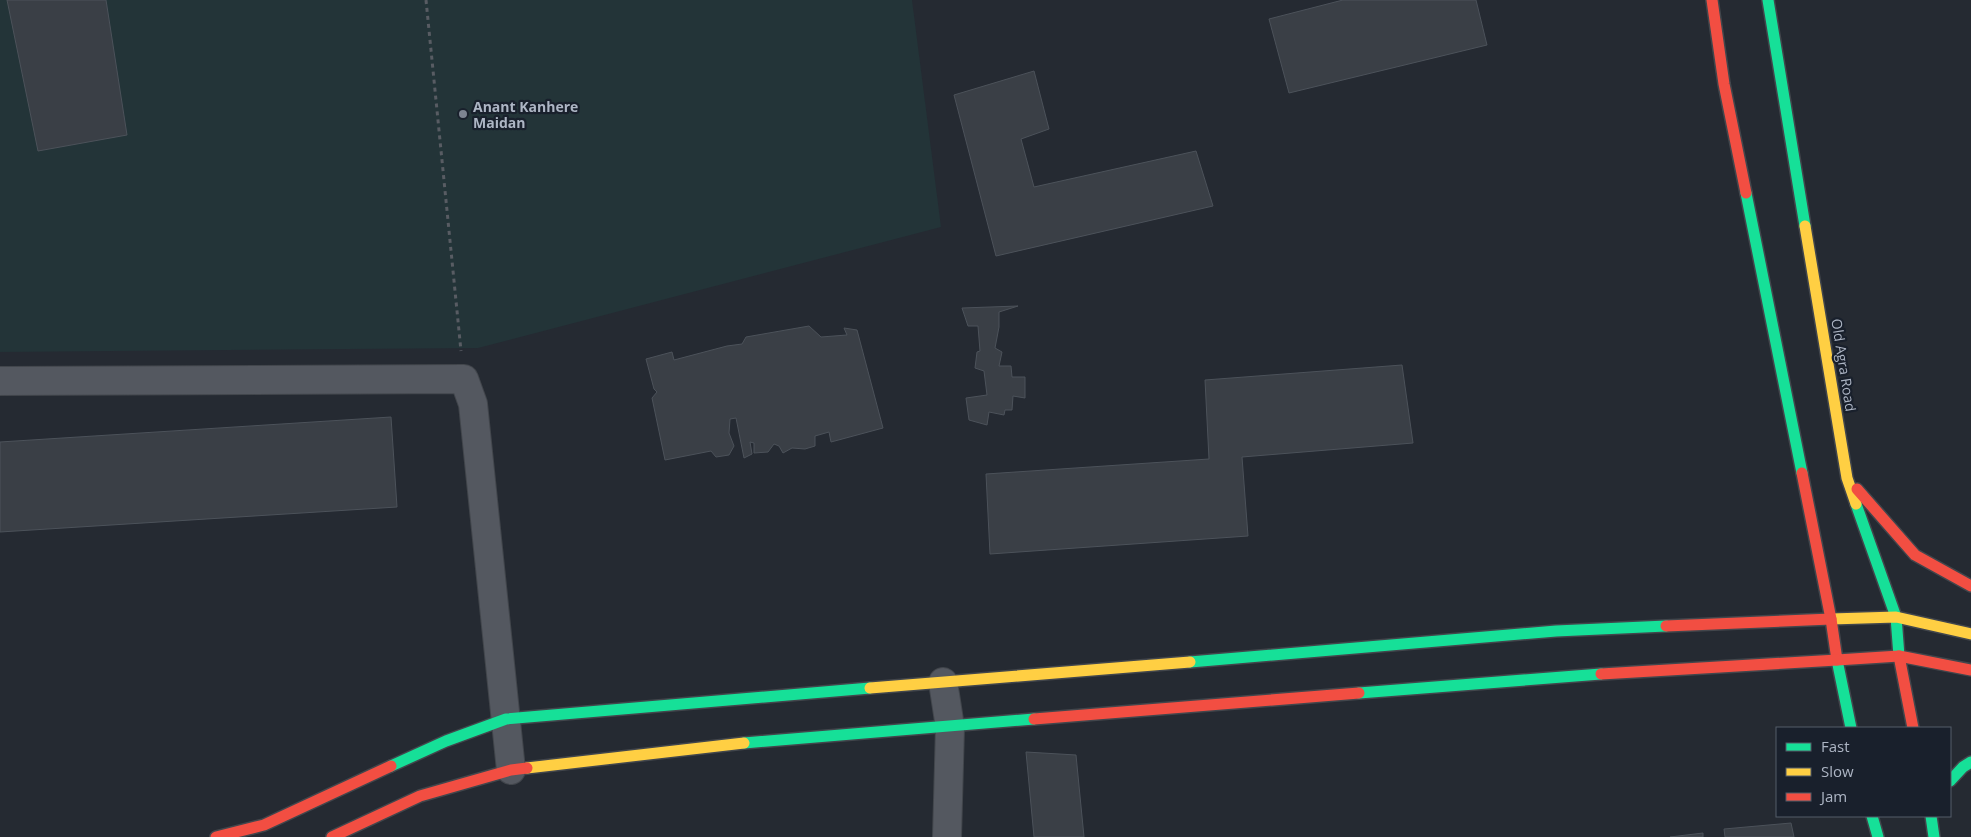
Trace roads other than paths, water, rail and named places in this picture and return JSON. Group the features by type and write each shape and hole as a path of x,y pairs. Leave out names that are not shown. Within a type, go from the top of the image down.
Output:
{"main road":[{"path":"1712,0 1726,93 1851,727"},
{"name":"Old Agra Road","path":"1768,0 1848,478 1896,617 1899,656 1913,727"},
{"path":"1848,478 1915,556 1971,586"},
{"path":"216,837 264,826 446,741 506,719 1556,631 1896,617 1971,634"},
{"path":"332,837 420,796 511,770 740,743 1574,676 1899,656 1971,670"},
{"path":"1951,780 1963,767 1971,762"},
{"path":"1872,817 1878,837"},
{"path":"1930,817 1934,837"}],"street":[{"path":"0,381 464,379 473,404 511,770"},
{"path":"944,682 950,727 947,837"}],"place":[{"name":"Anant Kanhere Maidan","path":"463,114"}]}
